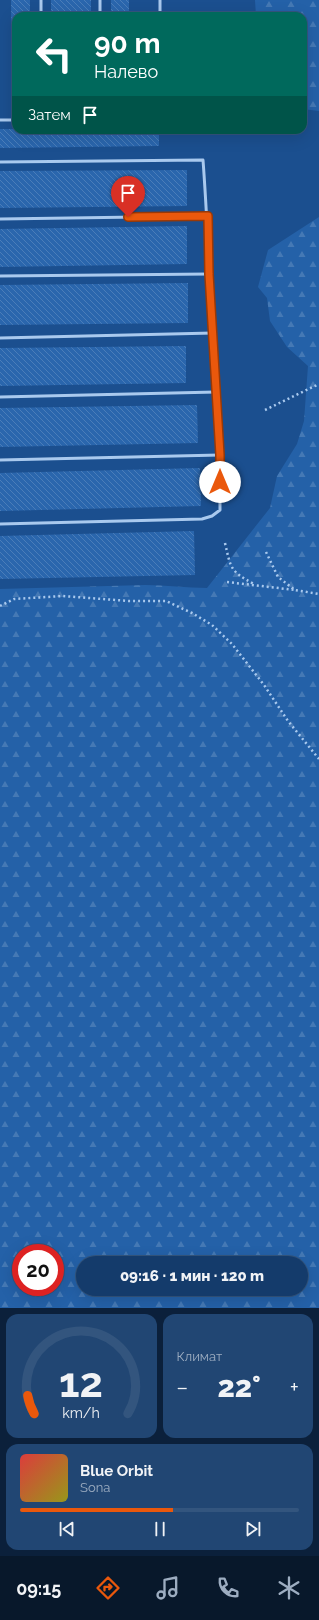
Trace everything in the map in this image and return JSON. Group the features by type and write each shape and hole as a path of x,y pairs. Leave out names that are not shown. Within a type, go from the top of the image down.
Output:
{"lane":[{"path":"41,0 41,12"},
{"path":"100,0 100,12"},
{"path":"160,0 160,12"},
{"path":"0,120 12,120"},
{"path":"0,162 203,160 208,216 209,274 220,455 220,510 212,516 202,519 0,524"},
{"path":"0,218 208,216"},
{"path":"0,276 209,274"},
{"path":"0,338 213,333"},
{"path":"0,397 216,392"},
{"path":"0,460 220,455"}],"path":[{"path":"265,410 319,384"},
{"path":"225,544 232,569 241,577 256,586"},
{"path":"266,552 278,577 295,590"},
{"path":"227,582 319,594"},
{"path":"0,606 14,599 63,596 129,601 166,601 192,613 212,625 232,644 264,685 288,721 319,759"}],"green space":[{"path":"255,0 319,0 319,111 307,110 307,12 256,12"},
{"path":"319,217 319,1308 0,1308 0,589 145,585 207,588 270,508 277,476 297,444 304,421 308,366 287,347 270,321 267,298 258,287 268,250"}],"building":[{"path":"11,0 30,0 30,12 12,12 12,106"},
{"path":"51,0 91,0 91,12 51,12"},
{"path":"111,0 129,0 129,12 111,12"},
{"path":"0,129 12,129 12,134 159,134 159,146 0,148"},
{"path":"187,170 187,206 0,208 0,171"},
{"path":"187,226 187,264 0,267 0,229"},
{"path":"188,283 188,323 0,325 0,285"},
{"path":"186,346 186,383 0,386 0,348"},
{"path":"197,405 198,443 0,447 0,408"},
{"path":"200,468 201,506 0,511 0,473"},
{"path":"194,531 195,575 0,579 0,536"}],"route":[{"path":"128,217 208,216 209,274 220,455 220,482"}]}
